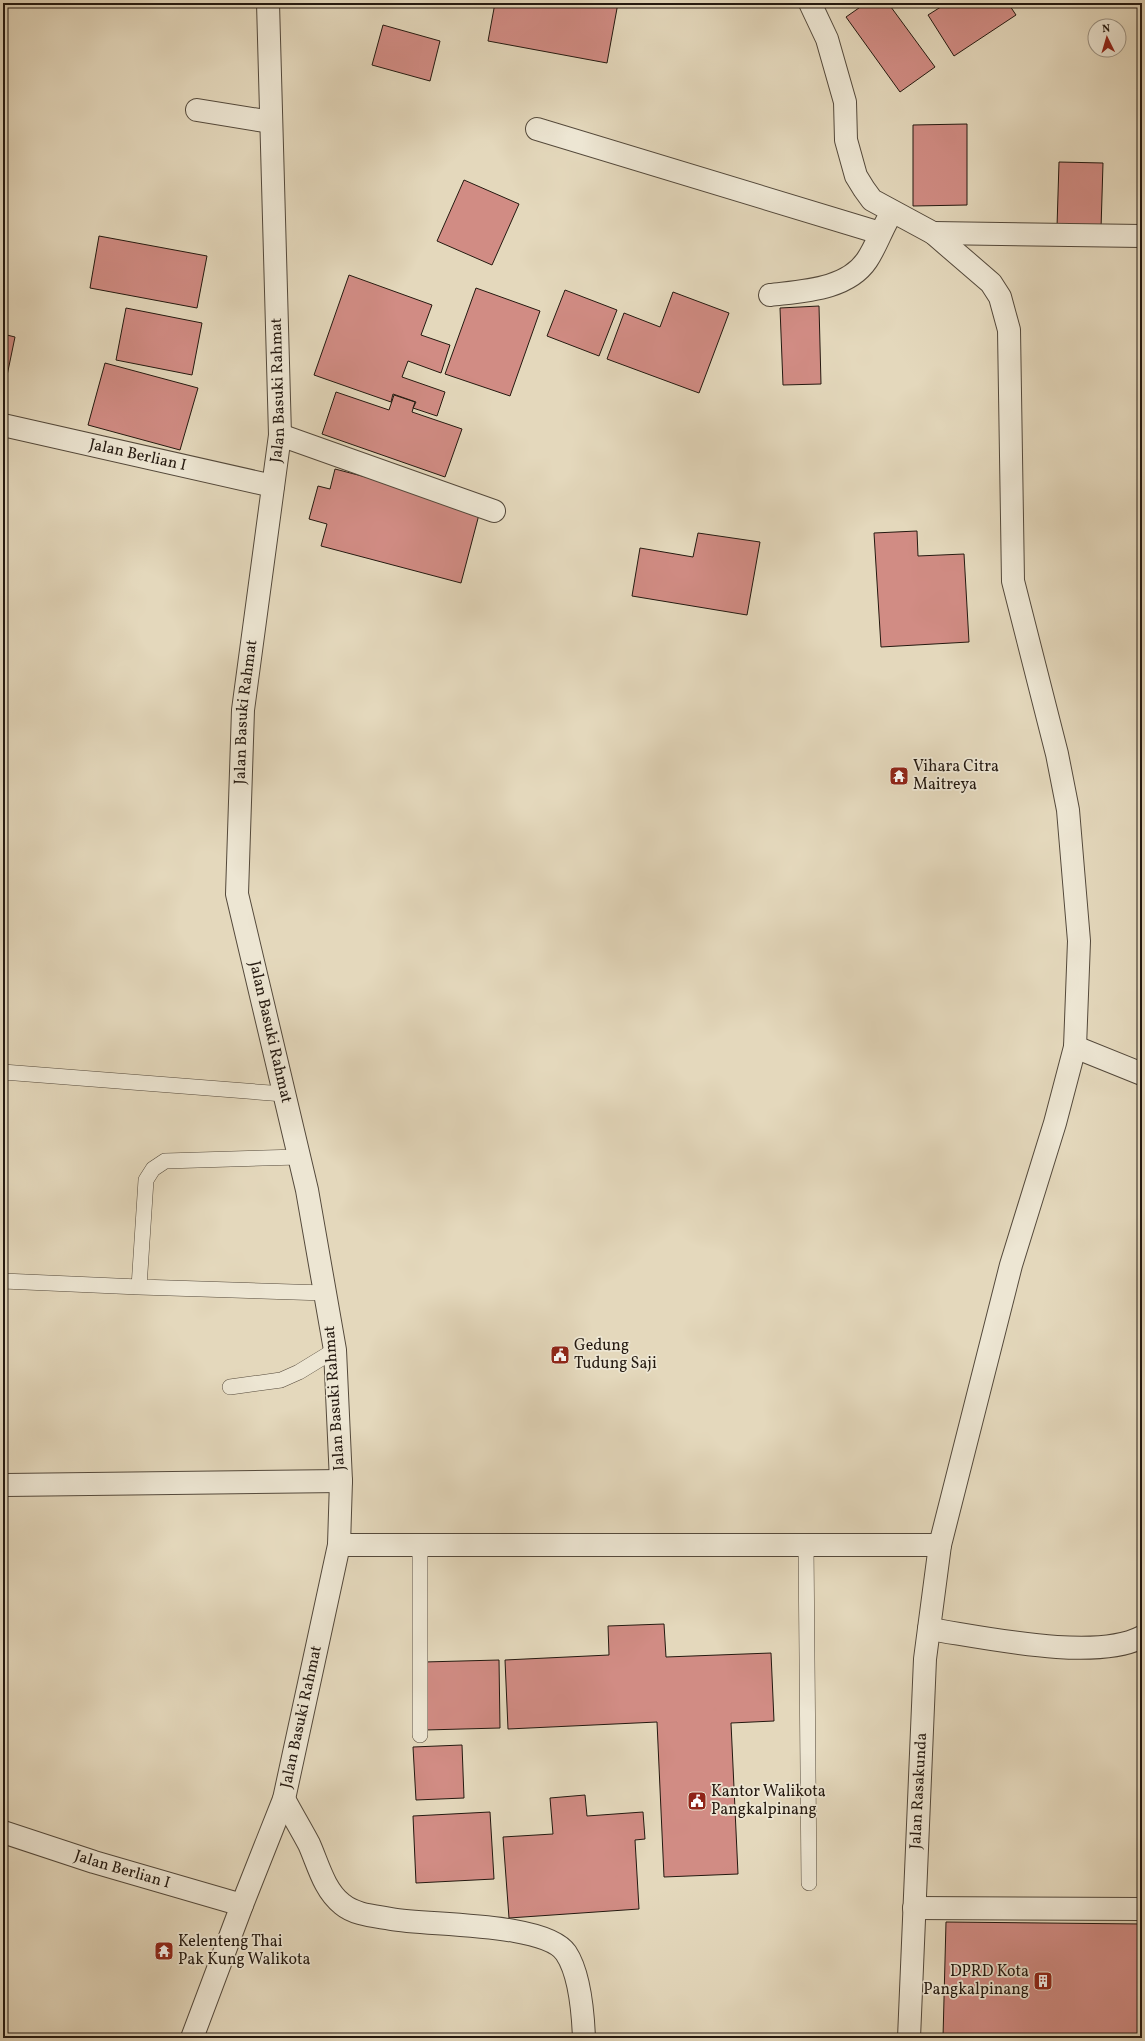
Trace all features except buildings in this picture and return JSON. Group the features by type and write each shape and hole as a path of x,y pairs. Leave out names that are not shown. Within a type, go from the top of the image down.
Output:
{"street":[{"name":"Jalan Basuki Rahmat","path":"192,2038 284,1799 339,1545 341,1481 335,1350 299,1157 237,894 243,710 280,435 268,3"},
{"path":"819,7 845,102 846,140 856,176 872,200 933,233 1142,236"},
{"path":"197,110 271,122"},
{"path":"537,129 880,233"},
{"path":"770,294 822,288 852,276 866,261 892,212"},
{"name":"Jalan Rasakunda","path":"908,2038 925,1659 940,1545 1011,1265 1055,1123 1075,1047 1079,941 1068,810 1057,754 1013,581 1009,330 1000,297 991,283 933,233"},
{"name":"Jalan Berlian I","path":"3,424 273,486"},
{"path":"280,435 494,511"},
{"path":"1075,1047 1142,1074"},
{"path":"6,1485 341,1481"},
{"path":"339,1545 940,1545"},
{"path":"929,1629 1054,1646 1092,1648 1115,1646 1142,1637"},
{"path":"284,1799 308,1844 328,1887 335,1898 348,1908 363,1914 411,1923 498,1928 539,1937 562,1947 575,1970 584,2038"},
{"name":"Jalan Berlian I","path":"3,1832 94,1862 242,1905"},
{"path":"914,1908 1142,1909"}],"lane":[{"path":"3,1072 284,1094"},
{"path":"139,1287 146,1180 153,1169 165,1161 299,1157"},
{"path":"3,1280 139,1287 325,1293"},
{"path":"230,1387 281,1380 299,1372 335,1350"},
{"path":"420,1544 420,1735"},
{"path":"806,1545 809,1883"}],"place":[{"name":"Vihara Citra Maitreya","path":"899,776"},
{"name":"Gedung Tudung Saji","path":"560,1355"},
{"name":"Kantor Walikota Pangkalpinang","path":"697,1801"},
{"name":"Kelenteng Thai Pak Kung Walikota","path":"164,1951"},
{"name":"DPRD Kota Pangkalpinang","path":"1043,1981"}]}
